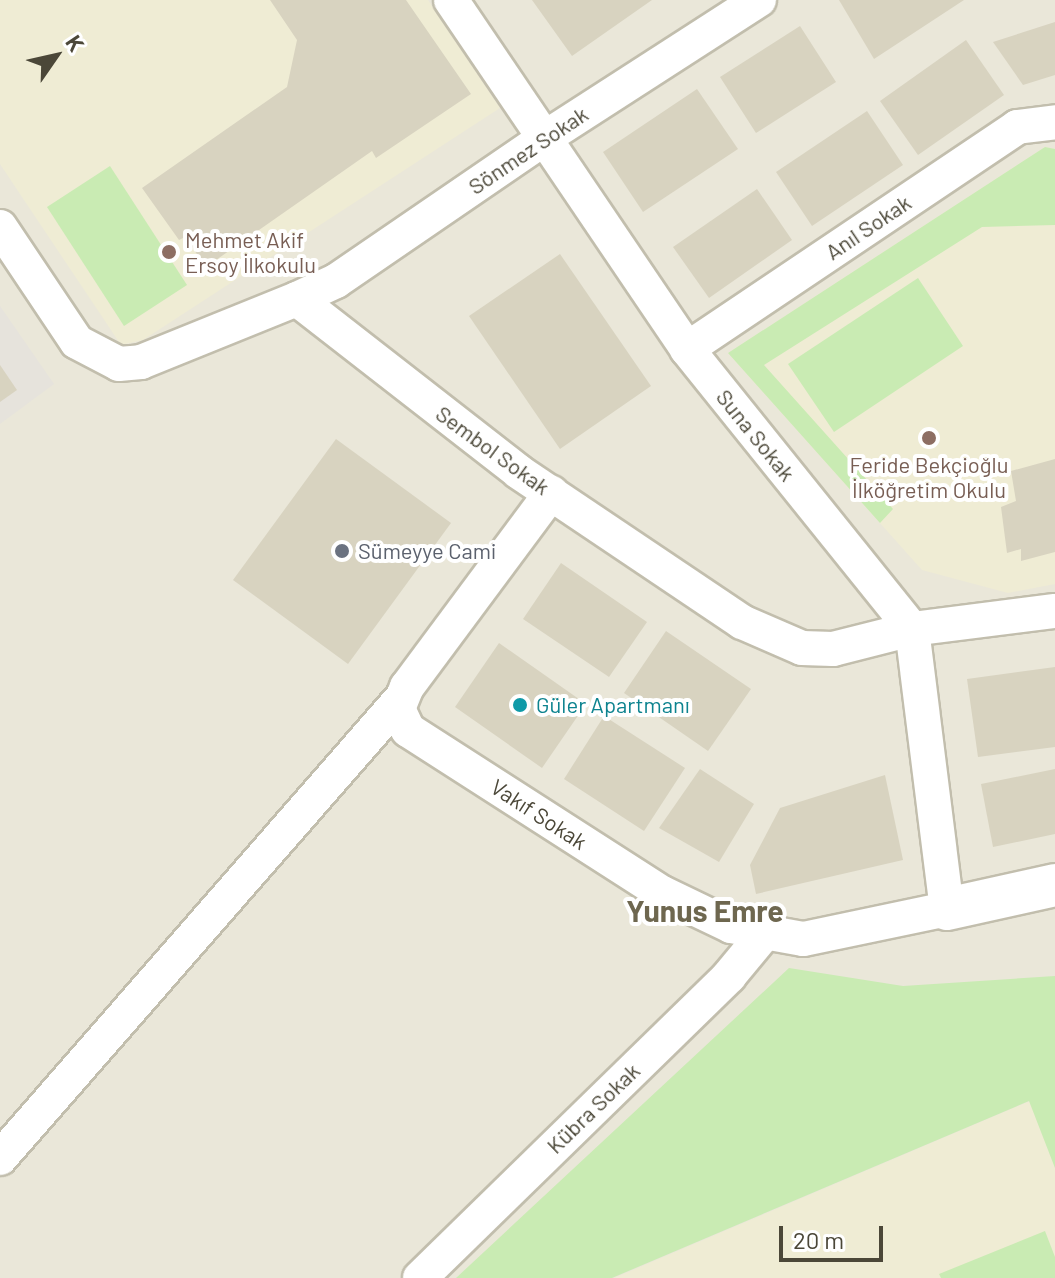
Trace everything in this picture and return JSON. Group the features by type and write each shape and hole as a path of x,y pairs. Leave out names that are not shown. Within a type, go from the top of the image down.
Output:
{"street":[{"name":"Suna Sokak","path":"451,0 687,349 912,629"},
{"name":"Sönmez Sokak","path":"297,299 336,281 543,139 759,0"},
{"name":"Anıl Sokak","path":"687,349 1017,127 1055,122"},
{"path":"0,227 77,342 119,364 141,362 297,299"},
{"name":"Sembol Sokak","path":"297,299 551,493 742,622 802,648 833,649 912,629 1055,611"},
{"path":"0,1158 401,699 551,493"},
{"path":"912,629 947,909 1055,885"},
{"name":"Vakıf Sokak","path":"401,699 398,709 408,730 662,893 763,935 803,939 947,909"},
{"name":"Kübra Sokak","path":"420,1278 729,976 763,935"}],"shaded area":[{"path":"0,0 1055,0 1055,1278 0,1278"},
{"name":"Mehmet Akif Ersoy İlkokulu","path":"0,0 428,0 500,108 143,340 121,345 0,164"},
{"name":"Feride Bekçioğlu İlköğretim Okulu","path":"1045,147 1055,149 1055,584 1008,593 922,570 728,353"},
{"path":"0,306 54,384 0,424"},
{"path":"1030,1101 1055,1168 1055,1278 614,1278"}],"green space":[{"path":"1045,147 1055,149 1055,225 982,227 764,365 893,509 880,523 728,353"},
{"path":"110,166 187,285 124,326 47,207"},
{"path":"918,278 963,346 834,432 788,364"},
{"path":"789,968 903,986 1055,976 1055,1168 1029,1101 612,1278 456,1278"},
{"path":"1045,1231 1055,1257 1055,1278 941,1278 939,1274"}],"building":[{"path":"270,0 406,0 471,94 376,158 372,151 206,267 185,237 179,240 142,188 287,87 297,40"},
{"path":"532,0 652,0 572,56"},
{"path":"839,0 964,0 874,59"},
{"path":"1055,22 1055,75 1023,85 993,42"},
{"path":"800,26 836,82 756,133 720,77"},
{"path":"966,40 1004,95 918,155 880,101"},
{"path":"697,89 738,149 643,212 603,152"},
{"path":"867,111 903,165 812,226 776,172"},
{"path":"757,189 792,240 709,298 673,247"},
{"path":"560,254 651,386 560,449 469,316"},
{"path":"0,365 17,390 0,402"},
{"name":"Sümeyye Cami","path":"336,439 451,523 348,664 233,580"},
{"path":"1055,459 1055,552 1021,561 1021,549 1007,553 1001,507 1016,501 1011,471"},
{"path":"561,563 647,622 609,677 523,619"},
{"path":"666,631 751,689 708,751 624,693"},
{"name":"Güler Apartmanı","path":"499,643 586,704 542,768 455,707"},
{"path":"1055,667 1055,747 978,757 967,679"},
{"path":"604,716 685,768 644,831 564,779"},
{"path":"700,769 754,804 719,862 659,828"},
{"path":"1055,769 1055,834 993,847 981,784"},
{"path":"885,775 903,860 756,894 750,865 780,808"}],"place":[{"name":"Mehmet Akif Ersoy İlkokulu","path":"169,252"},
{"name":"Feride Bekçioğlu İlköğretim Okulu","path":"929,438"},
{"name":"Sümeyye Cami","path":"342,551"},
{"name":"Güler Apartmanı","path":"520,705"}],"district":[{"name":"Yunus Emre","path":"705,910"}]}
